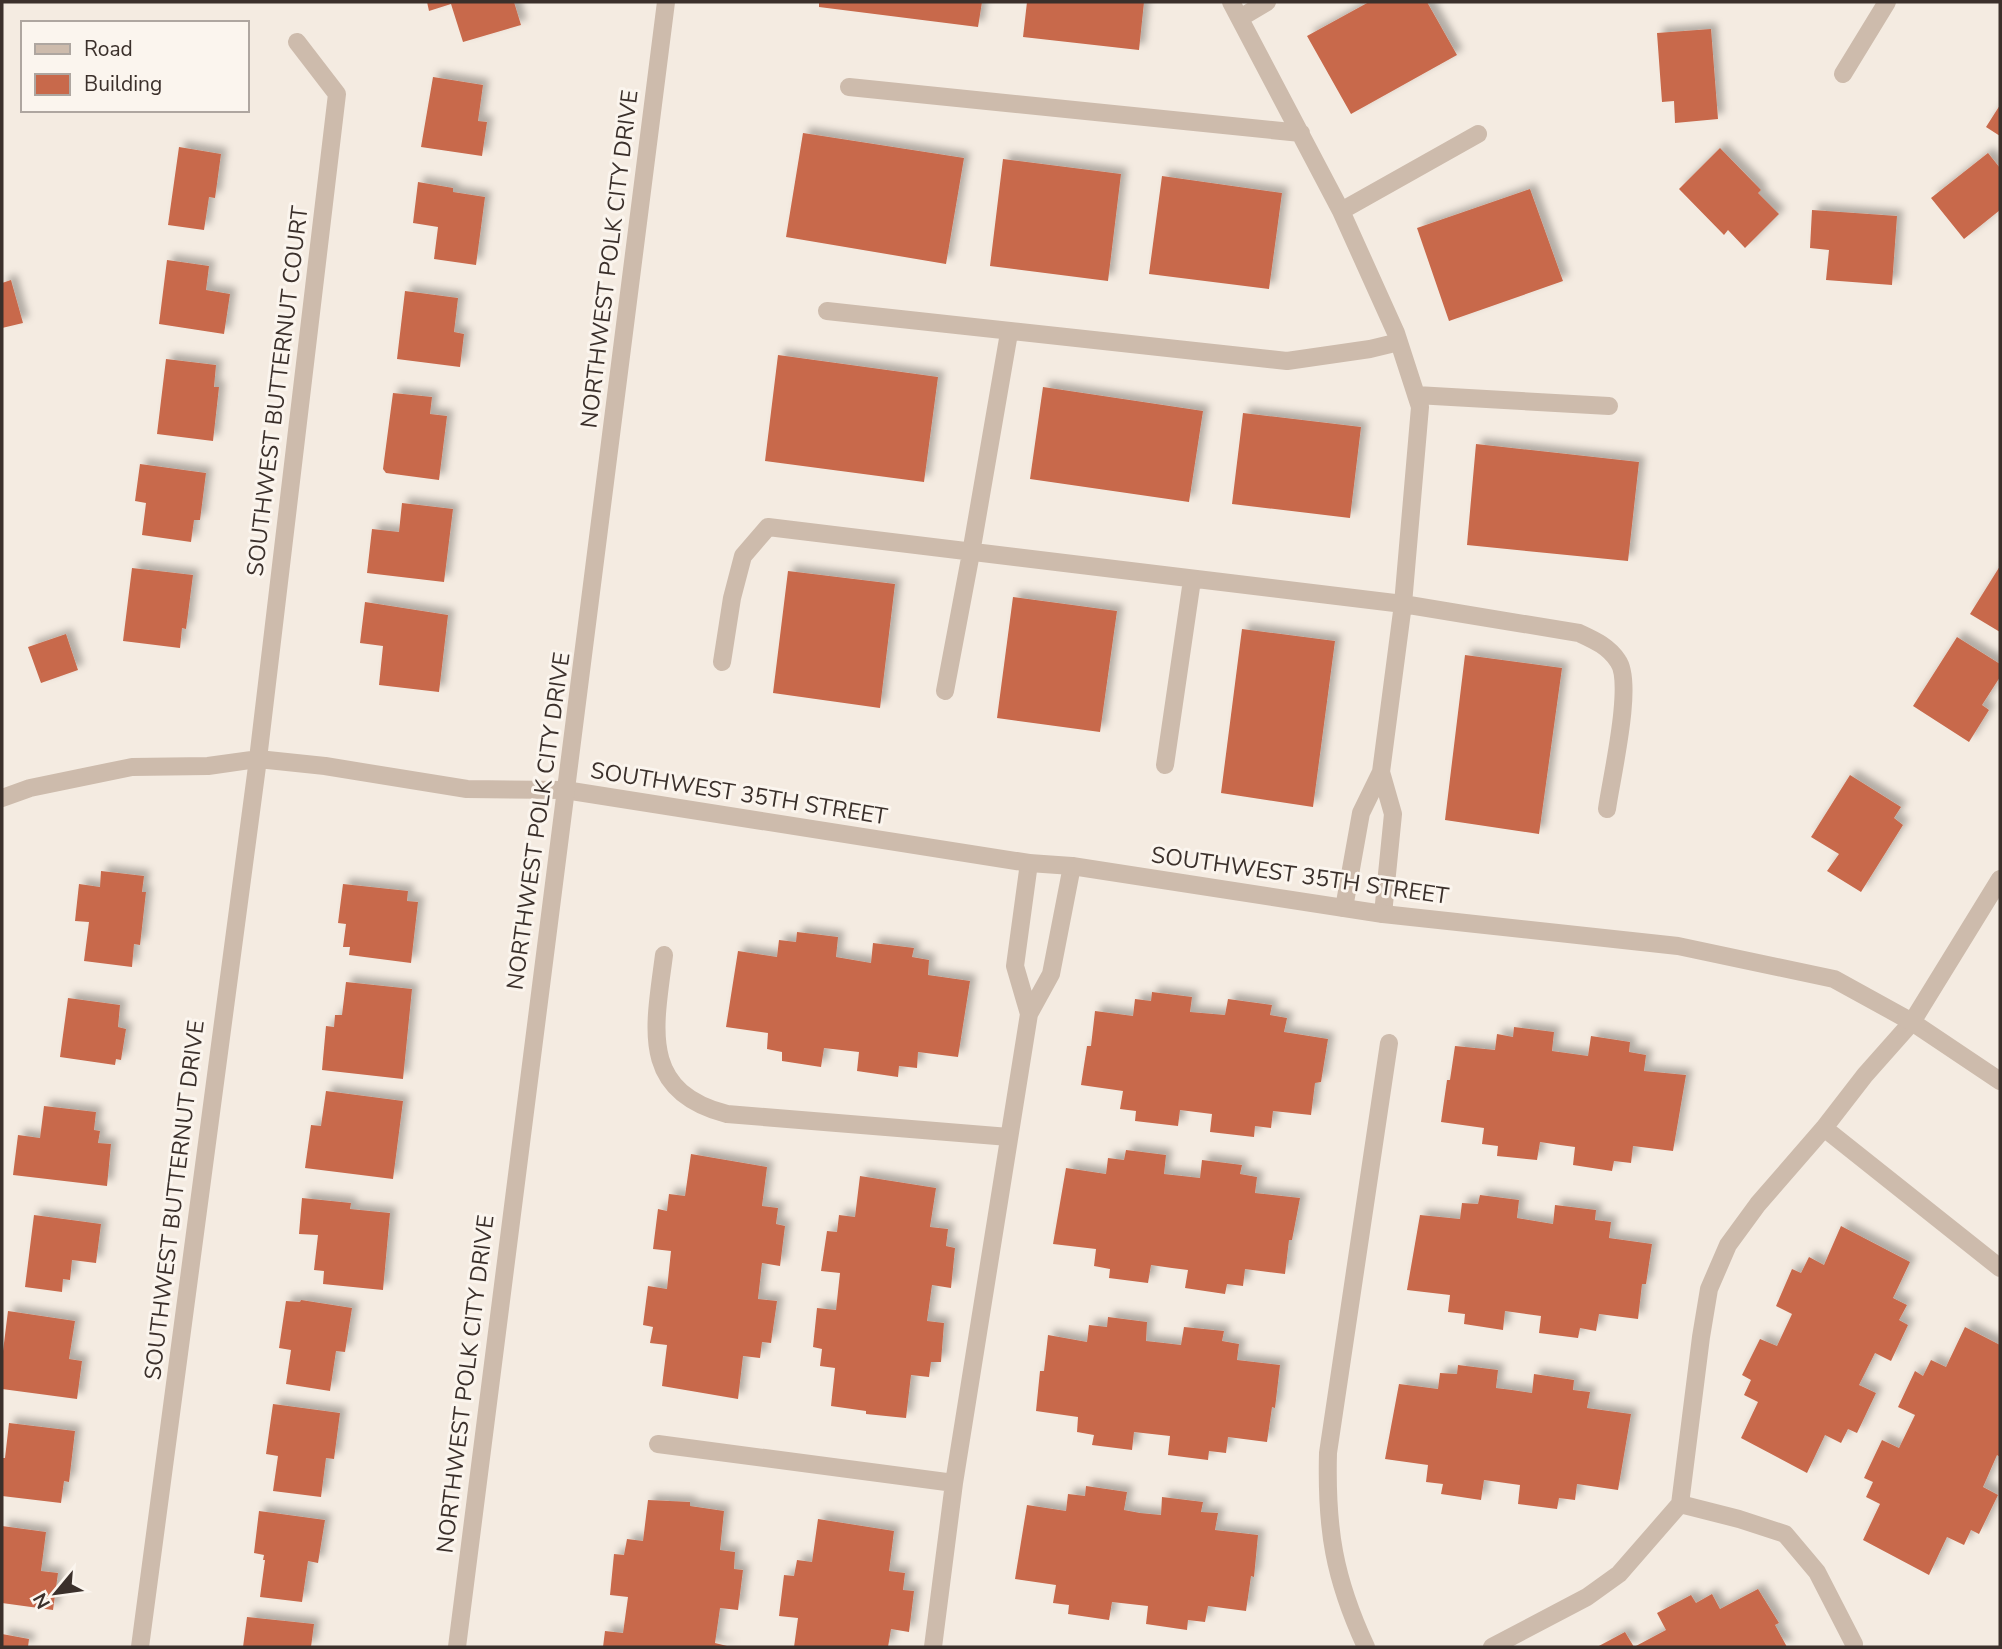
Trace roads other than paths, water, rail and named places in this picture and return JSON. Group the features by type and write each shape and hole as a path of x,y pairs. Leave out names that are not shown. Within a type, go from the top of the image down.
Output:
{"street":[{"name":"NORTHWEST POLK CITY DRIVE","path":"457,1647 666,2"},
{"path":"1267,2 1235,10 1341,211 1399,342 1420,407 1403,604 1381,772 1361,813 1344,908"},
{"path":"1843,74 1887,2"},
{"name":"SOUTHWEST BUTTERNUT COURT","path":"258,759 337,94 297,42"},
{"path":"849,87 1301,133"},
{"path":"1341,211 1478,134"},
{"path":"827,312 1287,361 1399,342"},
{"path":"945,691 1009,332"},
{"path":"1416,395 1609,406"},
{"path":"722,663 732,598 743,556 768,527 1403,604 1579,633 1601,643 1620,663 1625,695 1607,810"},
{"path":"1165,765 1192,580"},
{"name":"SOUTHWEST 35TH STREET","path":"2,798 30,788 132,767 208,766 258,759 325,766 467,789 565,790 1029,863 1072,866 1383,914 1678,946 1834,979 1912,1022 2000,1081"},
{"name":"SOUTHWEST BUTTERNUT DRIVE","path":"140,1647 258,759"},
{"path":"1381,772 1393,814 1383,914"},
{"path":"1029,863 1015,966 1029,1014"},
{"path":"933,1647 954,1483 1029,1014 1051,974 1072,866"},
{"path":"1492,1647 1587,1597 1619,1574 1680,1504 1709,1289 1728,1245 1758,1204 1912,1022 2000,878"},
{"path":"664,955 656,1023 657,1051 667,1075 683,1095 706,1109 727,1114 1009,1137"},
{"path":"1366,1647 1347,1606 1333,1553 1327,1500 1328,1453 1389,1043"},
{"path":"1825,1128 2000,1268"},
{"path":"658,1444 954,1483"},
{"path":"1680,1504 1785,1534 1817,1572 1854,1644"}]}
